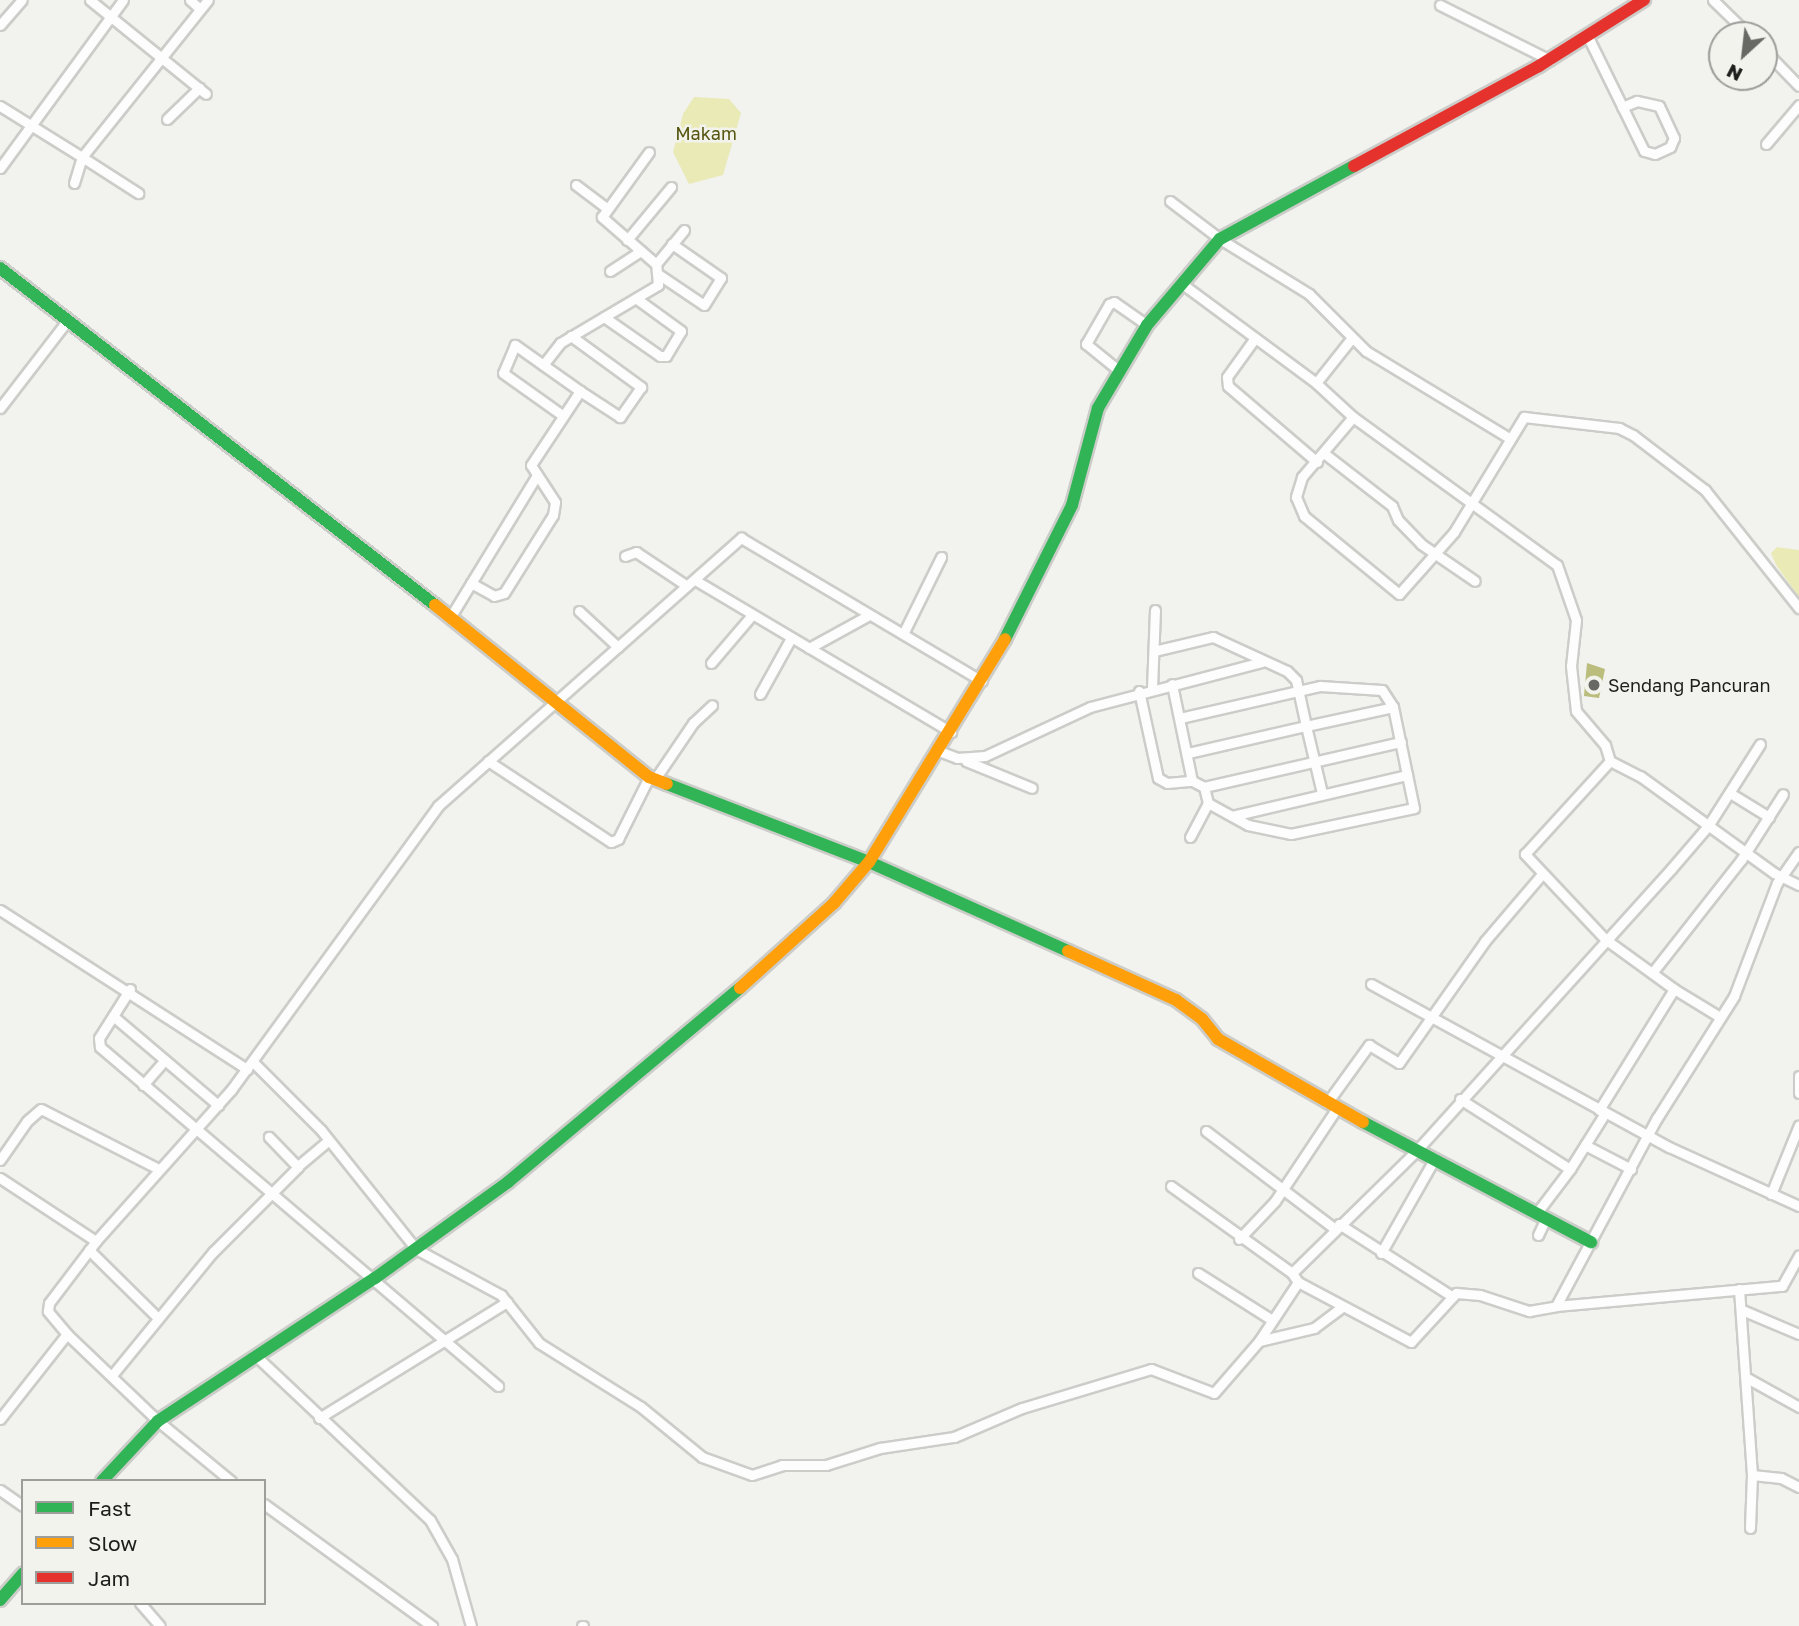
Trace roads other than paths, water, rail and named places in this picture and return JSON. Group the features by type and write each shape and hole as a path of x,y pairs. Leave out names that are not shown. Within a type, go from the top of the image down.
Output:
{"street":[{"path":"0,25 4,14 22,0"},
{"path":"90,0 202,91 167,119"},
{"path":"0,168 123,0"},
{"path":"190,0 200,9"},
{"path":"74,183 82,157 159,56 208,0"},
{"path":"104,1479 158,1421 375,1278 508,1182 725,1004 796,942 869,862 982,681 1032,592 1072,505 1098,408 1117,369 1147,325 1220,239 1550,60 1644,0"},
{"path":"1713,0 1735,21"},
{"path":"1440,5 1550,60"},
{"path":"1588,37 1622,107 1644,151 1655,154 1670,147 1674,138 1659,106 1637,101 1622,107"},
{"path":"1778,64 1799,86"},
{"path":"1766,144 1799,104"},
{"path":"0,106 138,193"},
{"path":"649,152 607,208 603,221 642,251 657,269 704,305 721,278 672,244"},
{"path":"576,185 607,208"},
{"path":"628,240 671,187"},
{"path":"1170,201 1220,239 1309,294 1351,339 1509,438"},
{"path":"542,365 571,336 656,288 657,269 684,230"},
{"path":"610,271 642,251"},
{"path":"0,268 452,616 652,778 869,862 1176,1000 1202,1018 1218,1040 1332,1105 1591,1242"},
{"path":"1181,283 1316,383 1353,417 1538,548 1559,569 1576,621 1572,666 1576,711 1605,745 1610,761 1640,776 1780,877 1799,885"},
{"path":"604,317 660,356 666,356 681,331 638,299"},
{"path":"1117,369 1086,344 1109,304 1114,302 1147,325"},
{"path":"0,408 67,321"},
{"path":"562,415 503,373 516,345 620,417 640,387 571,336"},
{"path":"1255,338 1227,377 1228,386 1317,462"},
{"path":"1316,383 1351,339"},
{"path":"471,583 494,596 504,593 554,515 555,502 531,470 533,458 580,391"},
{"path":"1353,417 1297,488 1304,516 1399,594 1473,503 1509,438 1524,417 1619,428 1633,435 1706,490 1799,608"},
{"path":"1325,454 1392,506 1403,526 1434,553 1475,582"},
{"path":"452,616 536,477"},
{"path":"229,1479 158,1421 113,1374 67,1334 48,1311 49,1303 96,1241 250,1065 420,825 557,699 741,538 982,681"},
{"path":"625,556 636,552 752,615 951,732"},
{"path":"903,634 941,556"},
{"path":"1152,688 1155,610"},
{"path":"579,611 618,647"},
{"path":"711,663 752,615"},
{"path":"809,648 869,615"},
{"path":"1154,651 1213,637 1262,662 1287,671 1298,689 1322,793"},
{"path":"760,694 792,638"},
{"path":"957,758 985,756 1090,708 1139,691 1262,662"},
{"path":"1172,684 1192,781"},
{"path":"1181,718 1298,689 1320,686 1382,690 1393,707 1415,805 1411,810 1291,834 1248,825 1208,803"},
{"path":"1139,691 1161,782 1192,781 1204,787 1401,742"},
{"path":"488,761 611,842 618,839 652,778 693,723 712,705"},
{"path":"1188,753 1393,707"},
{"path":"0,910 250,1065 329,1140 416,1249 496,1291 539,1343 641,1407 702,1457 752,1475 782,1465 826,1465 880,1448 954,1437 1022,1408 1151,1369 1214,1393 1259,1340 1295,1277 1336,1226 1418,1149 1498,1056 1708,826 1760,744"},
{"path":"939,751 1032,788"},
{"path":"1610,761 1526,850 1525,857 1605,939 1674,989 1720,1017"},
{"path":"1231,816 1407,775"},
{"path":"1190,837 1208,803 1204,787"},
{"path":"1730,793 1769,817"},
{"path":"1652,973 1746,853 1783,794"},
{"path":"1556,1306 1648,1136 1720,1017 1749,961 1780,877 1799,852"},
{"path":"1239,1239 1275,1201 1369,1045 1399,1063 1485,941 1542,874"},
{"path":"1371,984 1648,1136 1799,1206"},
{"path":"130,989 98,1045 375,1278 498,1386"},
{"path":"1538,1235 1540,1217 1585,1145 1674,989"},
{"path":"113,1016 218,1104"},
{"path":"143,1085 165,1060"},
{"path":"1799,1076 1799,1093"},
{"path":"1460,1099 1570,1169"},
{"path":"0,1160 27,1121 41,1109 159,1169"},
{"path":"1771,1194 1799,1125"},
{"path":"1206,1131 1336,1226 1453,1297"},
{"path":"269,1137 298,1166"},
{"path":"113,1374 158,1318 271,1190 329,1140"},
{"path":"1585,1145 1631,1169"},
{"path":"1381,1253 1435,1158"},
{"path":"0,1178 96,1241"},
{"path":"1171,1186 1239,1239 1341,1308 1414,1342 1453,1297 1462,1293 1480,1295 1514,1308 1542,1312 1556,1306 1782,1286 1798,1262"},
{"path":"89,1250 158,1318"},
{"path":"1198,1273 1272,1320"},
{"path":"1739,1289 1752,1475 1750,1528"},
{"path":"319,1418 507,1302"},
{"path":"1259,1340 1314,1328 1341,1308"},
{"path":"1742,1310 1799,1334"},
{"path":"0,1419 67,1334"},
{"path":"256,1356 430,1520 452,1559 471,1626"},
{"path":"1746,1378 1799,1407"},
{"path":"1752,1475 1781,1478 1799,1487"},
{"path":"0,1490 21,1505"},
{"path":"266,1505 432,1626"},
{"path":"0,1600 21,1576"},
{"path":"141,1605 160,1626"}],"place":[{"name":"Sendang Pancuran","path":"1594,685"}],"park label":[{"name":"Makam","path":"706,133"}]}
